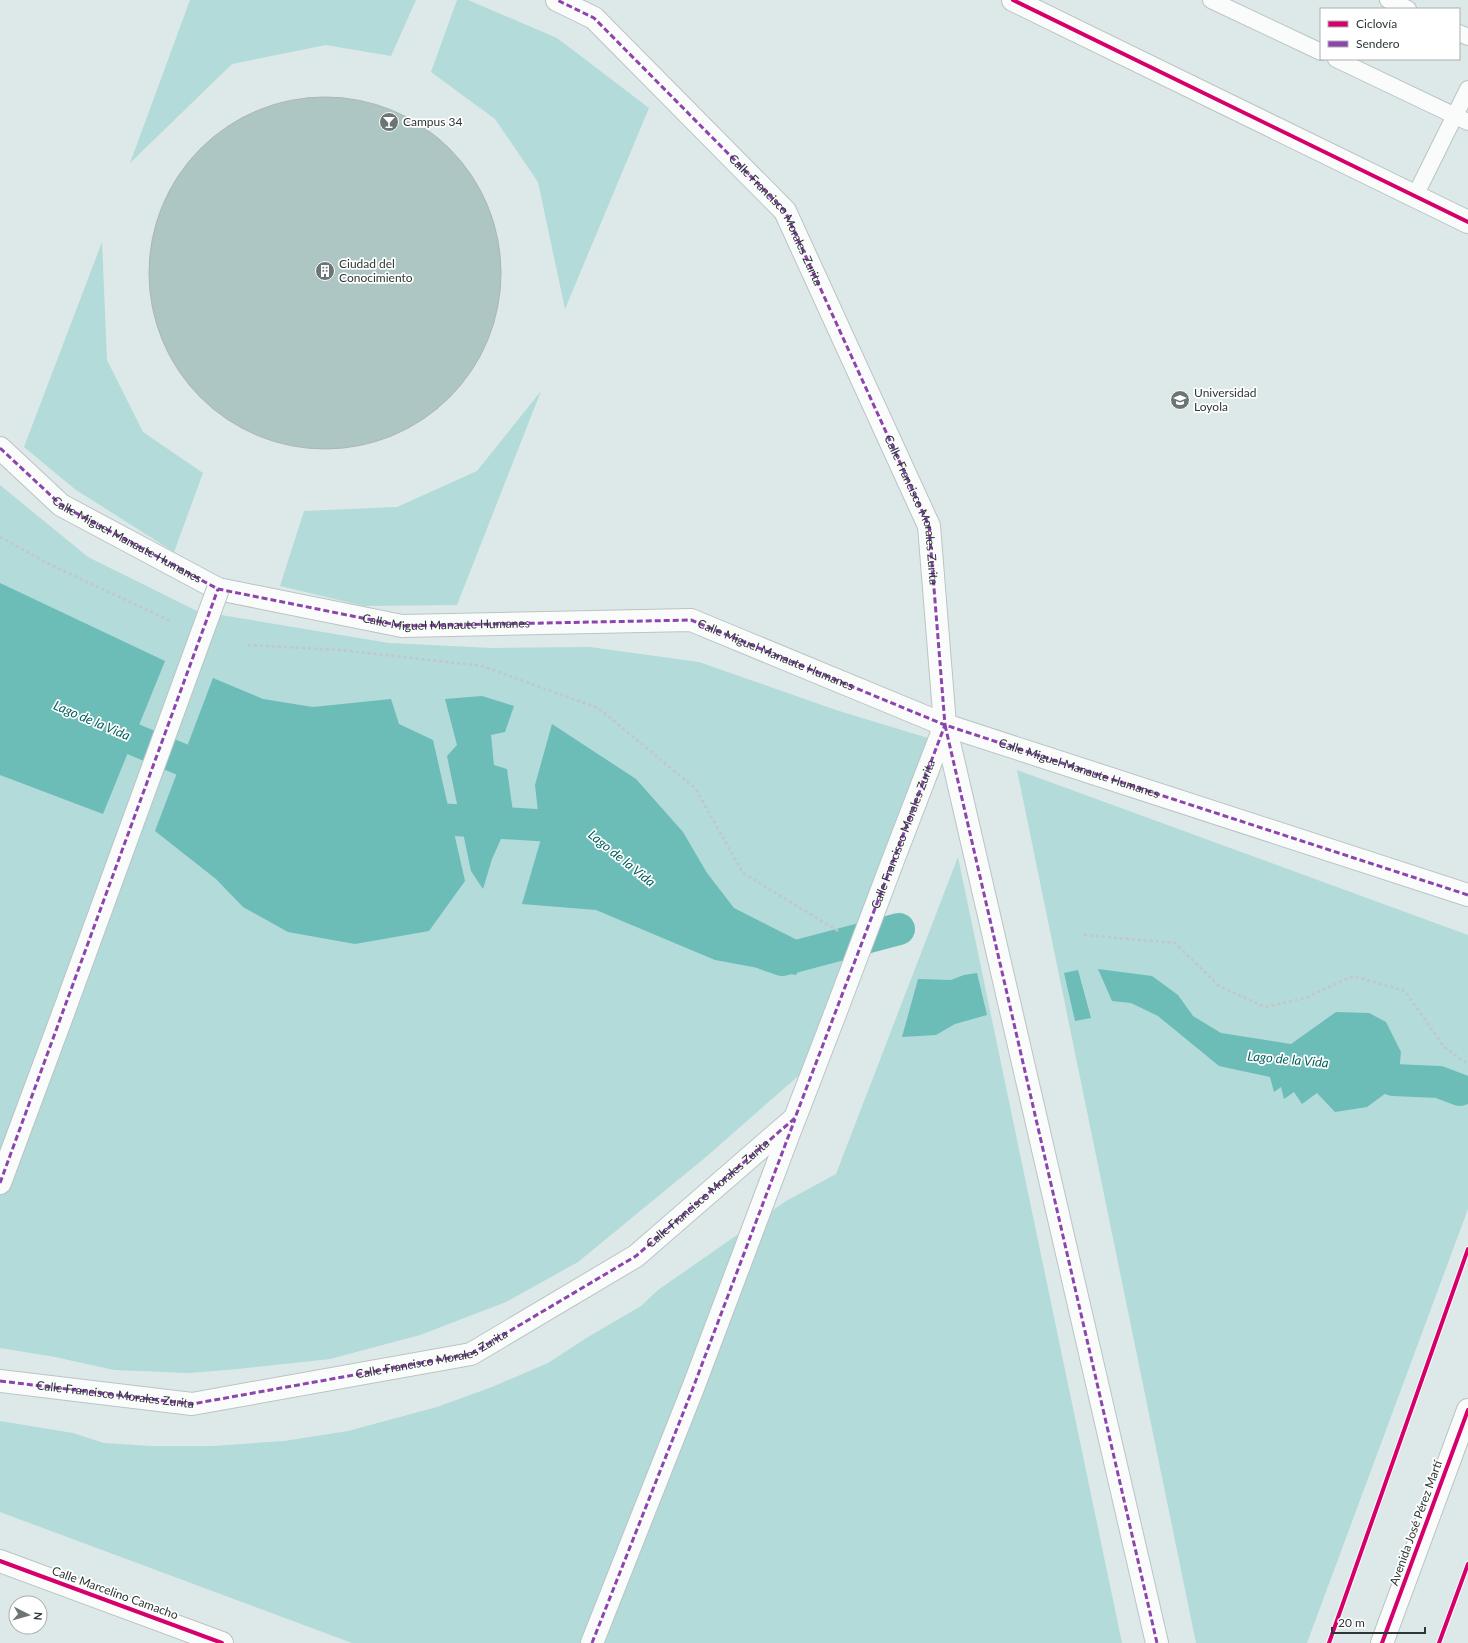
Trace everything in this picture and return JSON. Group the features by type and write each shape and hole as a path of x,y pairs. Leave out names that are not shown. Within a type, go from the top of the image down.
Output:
{"street":[{"name":"Calle Francisco Morales Zurita","path":"557,0 594,18 785,211 929,526 945,725 693,1388 592,1643"},
{"path":"1014,0 1042,6 1468,222"},
{"name":"Calle Miguel Manaute Humanes","path":"0,448 61,504 218,589 402,626 692,620 945,725 1468,895"},
{"path":"0,1184 218,589"},
{"path":"945,725 1158,1643"},
{"name":"Calle Francisco Morales Zurita","path":"0,1381 192,1404 471,1354 636,1256 795,1118"},
{"name":"Avenida José Pérez Martí","path":"1382,1643 1468,1410"},
{"name":"Calle Marcelino Camacho","path":"0,1561 194,1638 222,1643"}],"lane":[{"path":"1211,0 1320,52"},
{"path":"1388,0 1406,8"},
{"path":"1338,60 1461,118"},
{"path":"1415,196 1461,118 1468,89"}],"path":[{"path":"0,537 47,563 170,621"},
{"path":"248,645 342,650 482,666 598,708 695,788 743,873 842,933"},
{"path":"1084,935 1175,943 1220,986 1265,1007 1305,998 1353,976 1405,991 1444,1047 1468,1064"}],"shaded area":[{"path":"190,0 416,0 391,56 326,45 232,64 130,163"},
{"path":"457,0 468,0 557,38 649,108 565,309 538,182 495,119 431,72"},
{"path":"102,242 107,360 143,432 203,473 174,552 76,490 24,447"},
{"path":"541,391 457,605 364,606 280,586 304,511 397,507 477,471"},
{"path":"0,485 88,557 197,611 389,643 492,648 590,647 699,662 836,710 951,745 812,1064 706,1157 578,1262 506,1302 420,1335 330,1359 189,1373 114,1370 55,1357 0,1348"},
{"path":"1017,770 1468,935 1468,1209 1307,1643 1196,1643"},
{"path":"958,857 1122,1643 352,1643 0,1512 0,1421 73,1433 104,1443 151,1446 213,1446 284,1441 348,1431 437,1407 492,1387 548,1363 588,1337 641,1306 658,1290 786,1201 836,1174"}],"water":[{"path":"0,583 165,661 103,814 0,775"},
{"path":"213,678 263,699 313,707 391,699 399,724 433,740 465,881 429,931 355,944 288,932 243,907 216,879 155,831"},
{"path":"482,696 514,706 505,732 491,735 494,765 507,769 513,812 492,859 483,889 471,871 447,756 457,745 445,699"},
{"path":"552,724 636,779 683,832 707,873 734,908 811,947 796,975 715,960 596,910 522,904 541,839 535,785"},
{"path":"1098,969 1152,976 1178,995 1193,1016 1221,1033 1291,1044 1336,1012 1369,1013 1386,1022 1401,1052 1399,1072 1386,1093 1367,1107 1335,1112 1317,1093 1302,1104 1294,1092 1284,1099 1281,1087 1274,1092 1270,1077 1219,1066 1158,1016 1131,1003 1112,1001"},
{"path":"1078,970 1091,1018 1075,1021 1064,973"},
{"path":"977,973 987,1015 955,1024 936,1035 902,1037 918,979 951,980 964,975"}],"building":[{"name":"Ciudad del Conocimiento","path":"325,97 359,100 392,110 423,127 450,148 471,175 488,206 498,239 501,273 498,307 488,340 471,371 450,398 423,419 392,436 359,446 325,449 291,446 258,436 227,419 200,398 179,371 162,340 152,307 149,273 152,239 162,206 179,175 200,148 227,127 258,110 291,100"}],"waterway":[{"name":"Lago de la Vida","path":"92,722 183,760"},
{"name":"Lago de la Vida","path":"406,817 584,828"},
{"name":"Lago de la Vida","path":"765,954 782,960 899,929"},
{"name":"Lago de la Vida","path":"1353,1065 1360,1065 1393,1080 1439,1082 1460,1090"}],"marked path":[{"path":"0,1381 192,1404 471,1354 636,1256 795,1118 945,725 929,526 785,211 594,18 557,0"},
{"path":"0,448 61,505 218,589 402,626 691,620 945,725 1468,895"},
{"path":"0,1183 218,589"},
{"path":"945,725 1157,1643"},
{"path":"592,1643 693,1388 795,1119"}],"cycle path":[{"path":"1013,0 1468,222"},
{"path":"1329,1643 1468,1249"},
{"path":"1382,1643 1468,1410"},
{"path":"0,1561 222,1643"},
{"path":"1439,1643 1468,1564"}],"place":[{"name":"Campus 34","path":"389,122"},
{"name":"Ciudad del Conocimiento","path":"325,271"},
{"name":"Universidad Loyola","path":"1180,400"}]}
